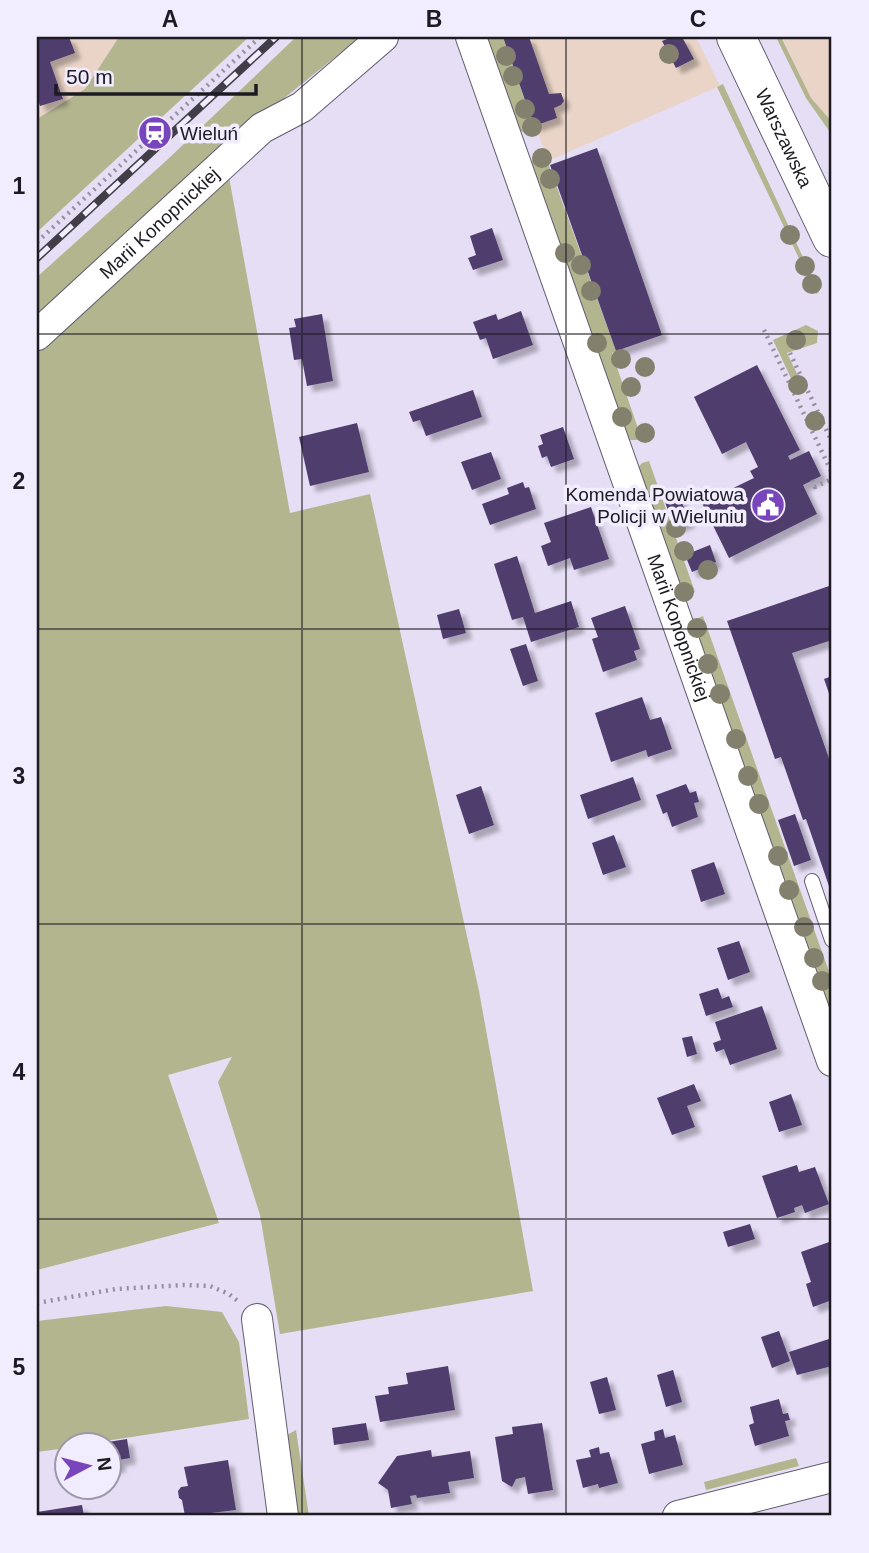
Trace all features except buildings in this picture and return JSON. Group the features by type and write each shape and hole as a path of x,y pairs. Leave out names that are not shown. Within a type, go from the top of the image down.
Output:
{"main road":[{"name":"Warszawska","path":"736,37 832,238"}],"street":[{"name":"Marii Konopnickiej","path":"37,335 262,128 302,107 383,37"},
{"name":"Marii Konopnickiej","path":"471,37 832,1061"},
{"path":"257,1319 283,1516"},
{"path":"678,1516 832,1477"}],"lane":[{"path":"812,881 832,940"}],"path":[{"path":"37,242 260,37"},
{"path":"764,330 832,473"},
{"path":"790,353 832,442"},
{"path":"796,398 809,392"},
{"path":"825,459 832,456"},
{"path":"812,480 815,486 832,479"},
{"path":"37,1303 116,1289 210,1286 229,1294 257,1319"}],"shaded area":[{"path":"37,37 119,37 85,89 37,119"},
{"path":"503,37 696,37 720,86 548,161"},
{"path":"781,37 832,37 832,122 811,99"}],"green space":[{"path":"119,37 249,37 37,232 37,119 85,89"},
{"path":"296,37 360,37 288,95 37,322 37,277 167,160"},
{"path":"486,37 503,37 535,130 525,133 519,130"},
{"path":"776,37 781,37 811,98 832,122 832,135 806,98"},
{"path":"723,84 819,292 816,294 717,87"},
{"path":"543,149 616,351 612,353 642,440 628,440 531,168 533,156"},
{"path":"229,177 290,513 370,494 479,991 533,1291 280,1334 260,1215 218,1082 232,1057 168,1075 219,1223 37,1270 37,350"},
{"path":"806,325 818,331 817,343 787,353 804,388 797,391 773,340"},
{"path":"649,461 695,592 688,595 681,593 637,469 642,463"},
{"path":"703,616 832,980 832,1026 693,625 696,619"},
{"path":"166,1306 222,1312 239,1342 249,1419 122,1438 122,1430 52,1430 52,1450 37,1452 37,1321"},
{"path":"296,1430 309,1516 297,1516 285,1436"},
{"path":"796,1458 799,1466 706,1490 704,1482"}],"railway":[{"path":"37,258 276,37"}],"place":[{"name":"Wieluń","path":"155,133"},
{"name":"Komenda Powiatowa Policji w Wieluniu","path":"768,505"}]}
